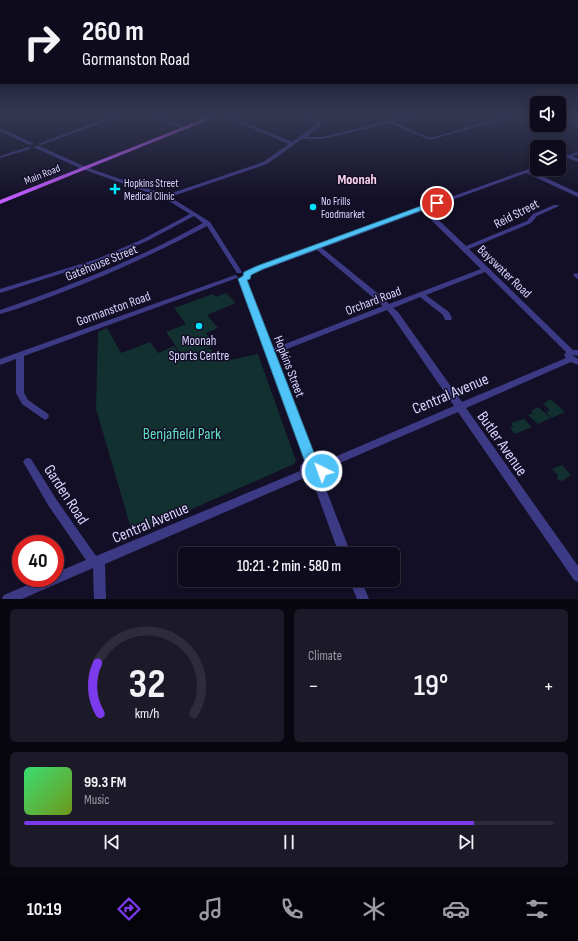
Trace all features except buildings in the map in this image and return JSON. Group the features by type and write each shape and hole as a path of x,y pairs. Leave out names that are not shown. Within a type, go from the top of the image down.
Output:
{"main road":[{"name":"Main Road","path":"0,202 147,144"}],"street":[{"path":"26,144 29,146"},
{"path":"0,157 29,146 41,144"},
{"path":"166,197 265,163 292,144"},
{"name":"Hopkins Street","path":"38,145 84,168 166,197 208,223 241,275 311,462"},
{"path":"568,156 578,153"},
{"path":"568,156 578,161"},
{"name":"Gormanston Road","path":"0,362 421,208 530,170"},
{"path":"527,171 578,195"},
{"name":"Reid Street","path":"465,249 529,222 535,215 556,206"},
{"name":"Bayswater Road","path":"421,208 486,269 575,357"},
{"path":"0,291 99,260 138,243 194,214"},
{"name":"Gatehouse Street","path":"0,312 52,295 132,263 208,223"},
{"name":"Butler Avenue","path":"317,247 388,307 578,576"},
{"name":"Orchard Road","path":"270,353 486,269"},
{"path":"421,294 446,314 448,318"},
{"path":"20,355 20,393 22,398 45,416"},
{"name":"Central Avenue","path":"321,467 575,357"},
{"name":"Garden Road","path":"28,462 52,502 96,562"},
{"path":"310,475 321,473 321,467 317,463 311,462 305,465 343,547"},
{"name":"Central Avenue","path":"8,599 310,475"},
{"path":"96,562 100,599"},
{"path":"358,587 363,599"}],"green space":[{"name":"Moonah Sports Centre","path":"226,293 236,303 207,315 218,328 206,333 215,345 184,358 166,332 186,324 174,308 213,294 216,297"},
{"name":"Benjafield Park","path":"107,328 121,353 150,342 158,353 174,346 184,359 210,348 220,362 258,354 296,461 294,464 133,535 96,409 98,332"},
{"path":"550,399 565,412 552,418 546,412 550,410 543,404"},
{"path":"538,407 551,418 538,424 528,415 532,413 535,415 531,411"},
{"path":"524,419 532,427 515,434 510,428 513,427 511,423"},
{"path":"562,465 571,475 562,481 558,480 558,475 552,469"}],"place":[{"name":"Hopkins Street Medical Clinic","path":"115,189"},
{"name":"No Frills Foodmarket","path":"313,207"},
{"name":"Moonah Sports Centre","path":"199,326"}],"district":[{"name":"Moonah","path":"357,179"}],"route":[{"path":"322,471 319,464 311,462 242,279 246,278 248,276 247,274 260,267 437,203"}]}
